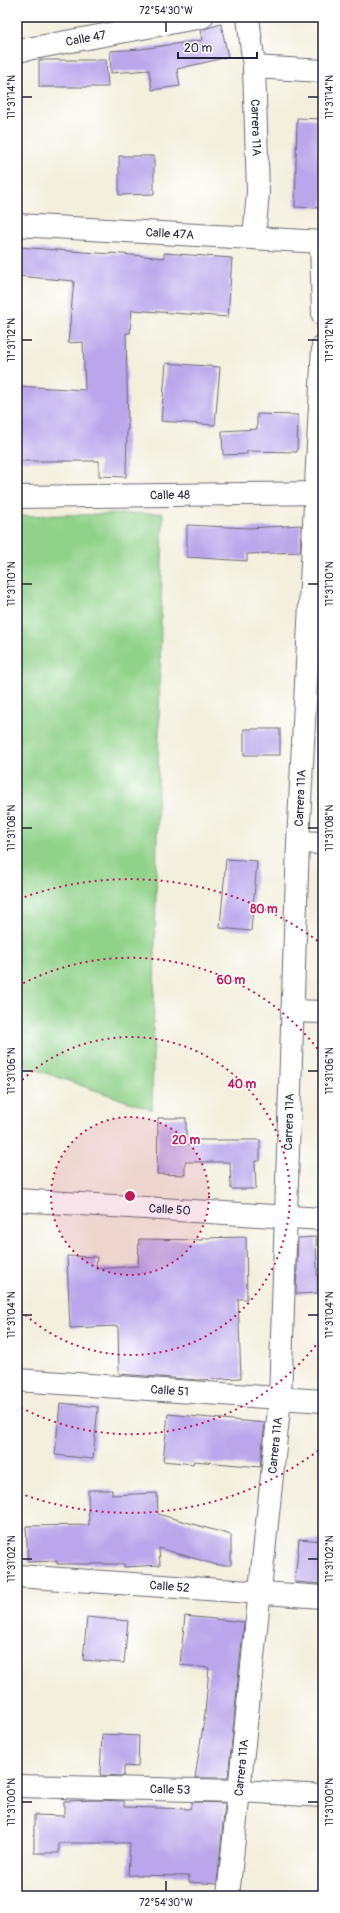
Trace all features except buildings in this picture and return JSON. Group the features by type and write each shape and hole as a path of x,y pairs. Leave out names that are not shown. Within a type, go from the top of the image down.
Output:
{"street":[{"name":"Calle 47","path":"17,51 202,17"},
{"name":"Carrera 11A","path":"248,17 254,67 258,192 254,238"},
{"path":"254,67 323,71"},
{"name":"Calle 47A","path":"17,225 322,242"},
{"path":"322,242 323,315"},
{"name":"Carrera 11A","path":"228,1896 280,1399 298,842 315,652 323,346"},
{"name":"Calle 48","path":"17,497 319,494"},
{"path":"298,842 323,843"},
{"path":"292,1011 323,1012"},
{"name":"Calle 50","path":"17,1200 323,1218"},
{"name":"Calle 51","path":"17,1380 323,1401"},
{"name":"Calle 52","path":"17,1576 323,1597"},
{"name":"Calle 53","path":"17,1786 240,1791 323,1796"}],"green space":[{"path":"163,513 152,1110 17,1063 17,516"}]}
